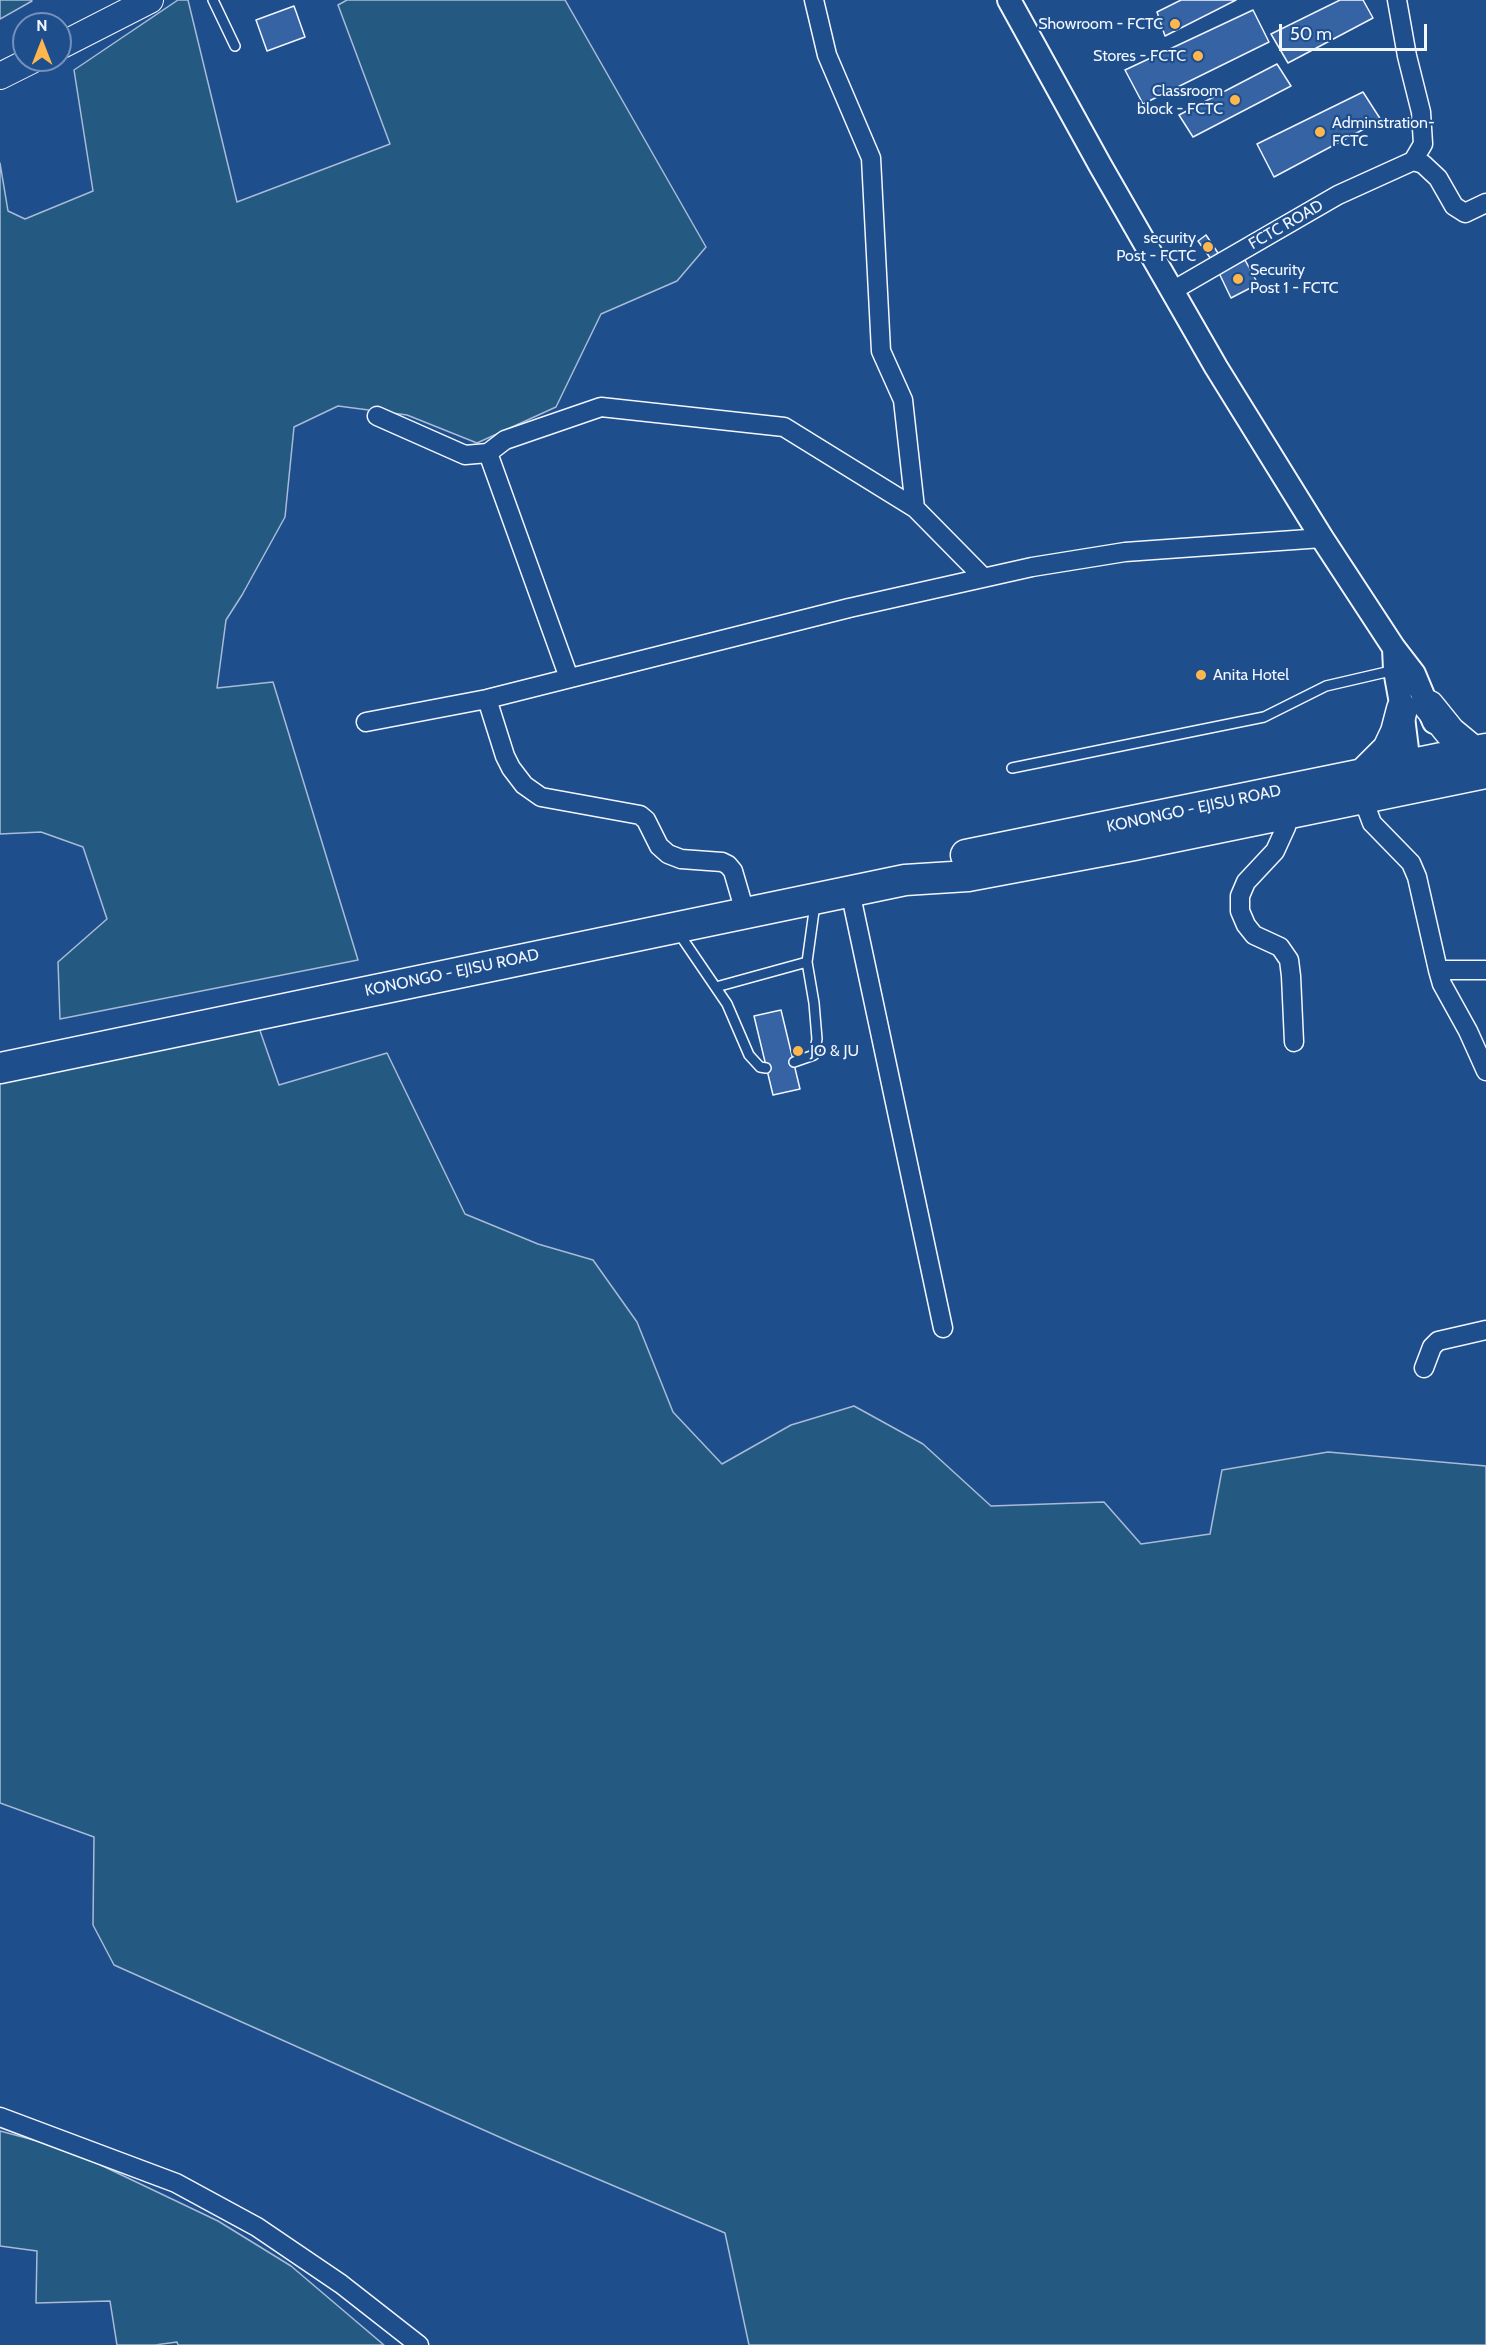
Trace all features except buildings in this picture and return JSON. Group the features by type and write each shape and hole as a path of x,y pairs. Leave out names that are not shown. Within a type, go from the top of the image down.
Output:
{"highway":[{"path":"1363,787 1388,749 1396,732 1415,707 1449,732 1468,762"},
{"name":"KONONGO - EJISU ROAD","path":"905,880 961,856 1363,787 1468,762"},
{"name":"KONONGO - EJISU ROAD","path":"0,1068 905,880 968,876 1288,814 1363,787"}],"main road":[{"path":"72,40 150,0"}],"street":[{"path":"814,0 827,55 871,158 881,351 903,400 915,508"},
{"path":"1009,0 1216,367 1394,659 1413,674 1415,707 1410,777"},
{"path":"1397,0 1407,56 1421,112 1423,144 1407,163"},
{"path":"1407,163 1423,164 1438,178 1454,206 1465,213 1486,203"},
{"name":"FCTC ROAD","path":"1172,291 1311,210 1407,163"},
{"path":"377,416 465,454 488,453 505,440 601,407 784,427 915,508 983,577"},
{"path":"488,453 569,678"},
{"path":"366,722 486,699 849,608 983,577 1125,552 1322,538"},
{"path":"486,699 504,756 524,785 542,797 640,815 646,820 659,846 668,854 681,859 722,862 728,865 733,871 745,912"},
{"path":"1363,787 1372,823 1411,863 1417,878 1442,984 1468,1031 1486,1071"},
{"path":"1288,814 1286,827 1275,851 1246,882 1240,896 1240,911 1246,925 1254,935 1280,948 1288,960 1292,976 1294,1042"},
{"path":"850,891 943,1328"},
{"path":"1438,970 1486,970"},
{"path":"1424,1368 1432,1347 1438,1341 1486,1330"},
{"path":"0,2116 176,2183 247,2221 341,2284 419,2345"}],"lane":[{"path":"213,0 235,46"},
{"path":"1012,768 1264,717 1326,686 1394,659"},
{"path":"794,1062 814,1054 817,1039 807,962 816,898"},
{"path":"675,927 727,1004 749,1056 760,1067 766,1068"},
{"path":"716,987 807,962"}],"shaded area":[{"path":"0,0 32,1 12,12 0,19"},
{"path":"178,0 188,0 237,202 390,144 338,5 347,0 565,0 706,247 677,281 601,314 556,407 477,443 407,415 338,406 294,427 285,517 226,620 217,688 273,682 358,960 60,1019 58,962 107,919 83,847 41,832 0,834 0,163 8,211 25,219 93,191 74,70"},
{"path":"258,1025 279,1085 387,1053 465,1214 538,1244 593,1260 637,1322 673,1412 722,1464 791,1425 854,1406 923,1444 991,1506 1104,1502 1141,1544 1210,1534 1222,1470 1328,1452 1486,1466 1486,2345 749,2345 725,2233 515,2144 114,1965 93,1925 94,1837 0,1803 0,1082"},
{"path":"0,2131 67,2149 218,2221 291,2266 384,2345 178,2345 177,2342 155,2345 117,2345 110,2301 36,2303 37,2251 0,2246"}],"place":[{"name":"Showroom - FCTC","path":"1175,24"},
{"name":"Stores - FCTC","path":"1198,56"},
{"name":"Classroom block - FCTC","path":"1235,100"},
{"name":"Adminstration- FCTC","path":"1320,132"},
{"name":"security Post - FCTC","path":"1208,247"},
{"name":"Security Post 1 - FCTC","path":"1238,279"},
{"name":"Anita Hotel","path":"1201,675"},
{"name":"JO & JU","path":"798,1051"}]}
